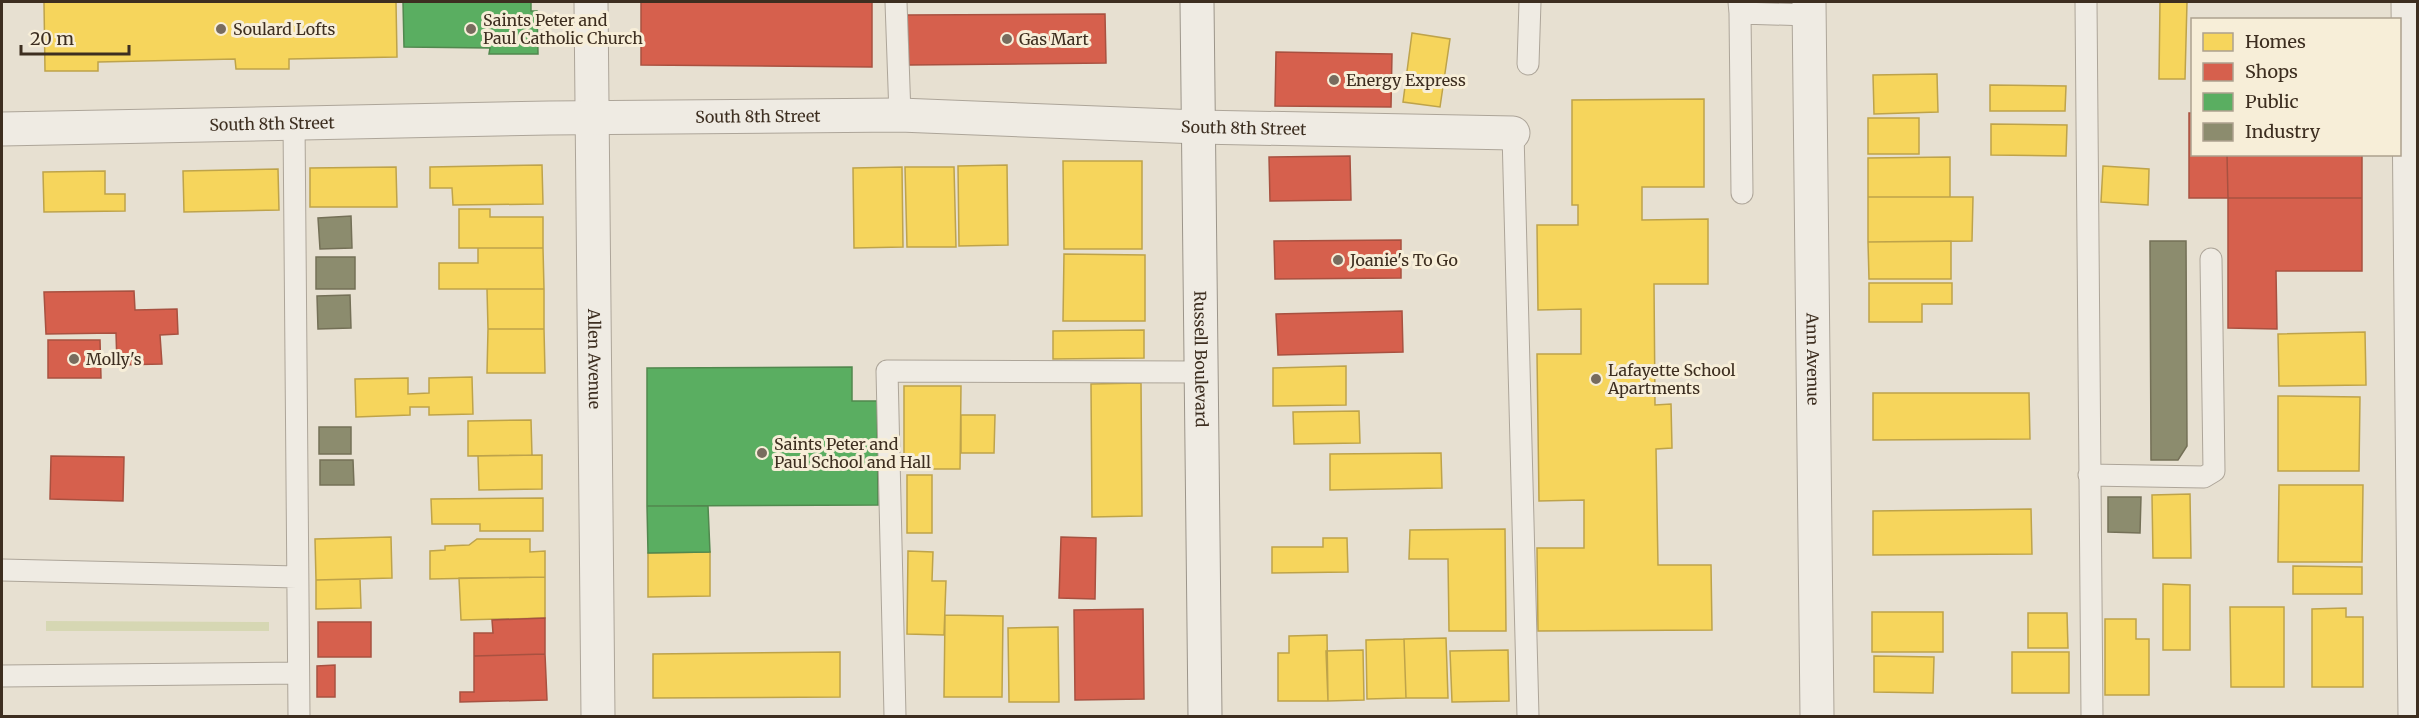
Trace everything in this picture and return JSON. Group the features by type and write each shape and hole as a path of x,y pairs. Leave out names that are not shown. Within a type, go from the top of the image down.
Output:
{"street":[{"name":"Allen Avenue","path":"591,2 598,717"},
{"name":"Russell Boulevard","path":"1197,2 1205,717"},
{"path":"2408,2 2414,220 2415,717"},
{"name":"Ann Avenue","path":"1809,8 1816,717"},
{"name":"South 8th Street","path":"2,129 294,122 900,115 1198,127 1513,133"}],"lane":[{"path":"896,2 900,115"},
{"path":"1528,64 1530,2"},
{"path":"2086,2 2092,717"},
{"path":"1742,193 1739,7 1809,8"},
{"path":"294,122 299,717"},
{"path":"1513,133 1528,717"},
{"path":"2089,475 2204,477 2214,471 2211,259"},
{"path":"895,717 887,371 1201,372"},
{"path":"2,570 297,577"},
{"path":"2,676 298,673"}],"green space":[{"path":"46,621 269,622 269,631 46,631"}],"building: Homes":[{"name":"Soulard Lofts","path":"44,2 396,2 397,57 289,59 289,69 236,69 235,59 98,62 98,71 45,71"},
{"path":"2160,2 2187,2 2185,79 2159,79"},
{"path":"1412,33 1450,39 1440,107 1403,102"},
{"path":"1937,74 1938,112 1874,114 1873,75"},
{"path":"1990,85 2066,86 2065,111 1990,111"},
{"name":"Lafayette School Apartments","path":"1704,99 1704,187 1642,187 1642,220 1708,219 1708,284 1654,284 1655,405 1671,404 1672,448 1656,449 1658,565 1711,565 1712,630 1538,631 1537,548 1584,548 1584,500 1539,501 1537,354 1581,354 1581,309 1538,310 1537,225 1578,225 1578,205 1572,205 1572,100"},
{"path":"1868,118 1919,118 1919,154 1868,154"},
{"path":"1991,124 2067,125 2066,156 1991,155"},
{"path":"1950,157 1950,197 1868,197 1868,158"},
{"path":"1063,161 1142,161 1142,249 1064,249"},
{"path":"542,165 543,204 453,205 452,188 430,188 430,167"},
{"path":"1007,165 1008,245 959,246 958,166"},
{"path":"2103,166 2149,169 2148,205 2101,202"},
{"path":"396,167 397,207 310,207 310,168"},
{"path":"902,167 903,247 854,248 853,168"},
{"path":"905,167 954,167 956,247 907,247"},
{"path":"278,169 279,210 184,212 183,171"},
{"path":"105,171 105,194 125,194 125,211 44,212 43,172"},
{"path":"1868,197 1973,197 1972,241 1868,242"},
{"path":"459,209 490,209 490,217 543,217 543,248 459,248"},
{"path":"1951,241 1951,279 1869,279 1868,242"},
{"path":"478,248 543,248 544,289 439,289 439,263 478,263"},
{"path":"1064,254 1145,255 1145,321 1063,321"},
{"path":"1869,283 1952,283 1952,304 1922,304 1922,322 1869,322"},
{"path":"487,289 544,289 544,329 488,329"},
{"path":"488,329 544,329 545,373 487,373"},
{"path":"1144,330 1144,358 1053,359 1053,331"},
{"path":"2365,332 2366,385 2279,386 2278,334"},
{"path":"1346,366 1346,405 1273,406 1273,368"},
{"path":"472,377 473,414 429,415 429,407 410,407 410,415 356,417 355,379 408,378 408,394 429,393 429,378"},
{"path":"1141,383 1142,516 1092,517 1091,384"},
{"path":"904,386 961,386 960,469 904,469"},
{"path":"1873,393 2029,393 2030,439 1873,440"},
{"path":"2278,396 2360,397 2359,471 2278,471"},
{"path":"1359,411 1360,443 1294,444 1293,412"},
{"path":"961,415 995,415 994,453 961,453"},
{"path":"531,420 532,455 468,456 468,421"},
{"path":"1441,453 1442,488 1330,490 1330,454"},
{"path":"542,455 542,489 479,490 478,456"},
{"path":"907,475 932,475 932,533 907,533"},
{"path":"2279,485 2363,485 2362,562 2278,562"},
{"path":"2190,494 2191,558 2153,558 2152,495"},
{"path":"543,498 543,531 480,531 480,524 432,524 431,499"},
{"path":"2031,509 2032,554 1873,555 1873,511"},
{"path":"1505,529 1506,631 1449,631 1448,559 1409,559 1410,530"},
{"path":"391,537 392,578 316,580 315,539"},
{"path":"1323,538 1347,538 1348,572 1272,573 1272,547 1323,547"},
{"path":"477,539 530,539 530,552 545,551 545,577 430,579 430,551 445,550 445,546 469,545"},
{"path":"908,551 933,552 932,581 946,581 944,635 907,634"},
{"path":"710,552 710,596 648,597 648,553"},
{"path":"2293,566 2362,567 2362,594 2293,594"},
{"path":"545,577 545,618 461,620 459,578"},
{"path":"360,579 361,608 316,609 316,580"},
{"path":"2163,584 2190,585 2190,650 2163,650"},
{"path":"2230,607 2284,607 2284,687 2231,687"},
{"path":"2346,608 2346,617 2363,617 2363,687 2312,687 2312,609"},
{"path":"1872,612 1943,612 1943,652 1872,652"},
{"path":"2028,613 2067,613 2068,648 2028,648"},
{"path":"945,615 1003,616 1002,697 944,697"},
{"path":"2105,619 2136,619 2136,639 2149,639 2149,695 2105,695"},
{"path":"1058,627 1059,702 1009,702 1008,628"},
{"path":"1327,635 1328,701 1278,701 1278,653 1289,653 1289,636"},
{"path":"1446,638 1448,698 1406,698 1404,639"},
{"path":"1404,639 1406,698 1367,699 1366,640"},
{"path":"1363,650 1364,700 1328,701 1326,651"},
{"path":"1508,650 1509,701 1452,702 1450,651"},
{"path":"840,652 840,697 653,698 653,654"},
{"path":"2012,652 2069,652 2069,693 2012,693"},
{"path":"1874,656 1934,657 1933,693 1874,692"}],"building: Shops":[{"path":"641,2 872,2 872,67 641,65"},
{"name":"Gas Mart","path":"1105,14 1106,63 909,65 907,15"},
{"name":"Energy Express","path":"1276,52 1392,54 1391,107 1275,106"},
{"path":"2189,113 2191,113 2191,156 2227,156 2228,198 2189,198"},
{"path":"1350,156 1351,200 1270,201 1269,157"},
{"path":"2227,156 2362,156 2362,198 2228,198"},
{"path":"2228,198 2362,198 2362,271 2276,271 2277,329 2228,328"},
{"name":"Joanie's To Go","path":"1401,240 1401,278 1275,279 1274,241"},
{"path":"134,291 135,310 177,309 178,334 160,335 162,364 117,365 116,333 46,334 44,292"},
{"path":"1402,311 1403,352 1278,355 1276,314"},
{"name":"Molly's","path":"48,340 100,340 101,378 48,378"},
{"path":"51,456 124,457 123,501 50,499"},
{"path":"1061,537 1096,538 1095,599 1059,598"},
{"path":"1143,609 1144,699 1075,700 1074,610"},
{"path":"545,618 545,654 474,656 474,633 493,633 492,620"},
{"path":"318,622 371,622 371,657 318,657"},
{"path":"545,654 547,700 460,702 460,692 474,692 474,656"},
{"path":"335,665 335,697 317,697 317,666"}],"building: Public":[{"name":"Saints Peter and Paul Catholic Church","path":"403,2 531,2 531,11 537,11 538,54 489,54 490,48 404,47"},
{"name":"Saints Peter and Paul School and Hall","path":"852,367 852,401 877,401 878,505 647,506 647,368"},
{"path":"647,506 708,506 710,552 648,553"}],"building: Industry":[{"path":"351,216 352,248 320,249 318,218"},
{"path":"2150,241 2186,241 2187,446 2178,460 2151,460"},
{"path":"316,257 355,257 355,289 316,289"},
{"path":"350,295 351,328 318,329 317,296"},
{"path":"319,427 351,427 351,454 319,454"},
{"path":"320,460 353,460 354,485 320,485"},
{"path":"2108,497 2141,497 2140,533 2108,532"}],"place":[{"name":"Soulard Lofts","path":"221,29"},
{"name":"Saints Peter and Paul Catholic Church","path":"471,29"},
{"name":"Gas Mart","path":"1007,39"},
{"name":"Energy Express","path":"1334,80"},
{"name":"Joanie's To Go","path":"1338,260"},
{"name":"Molly's","path":"74,359"},
{"name":"Lafayette School Apartments","path":"1596,379"},
{"name":"Saints Peter and Paul School and Hall","path":"762,453"}]}
